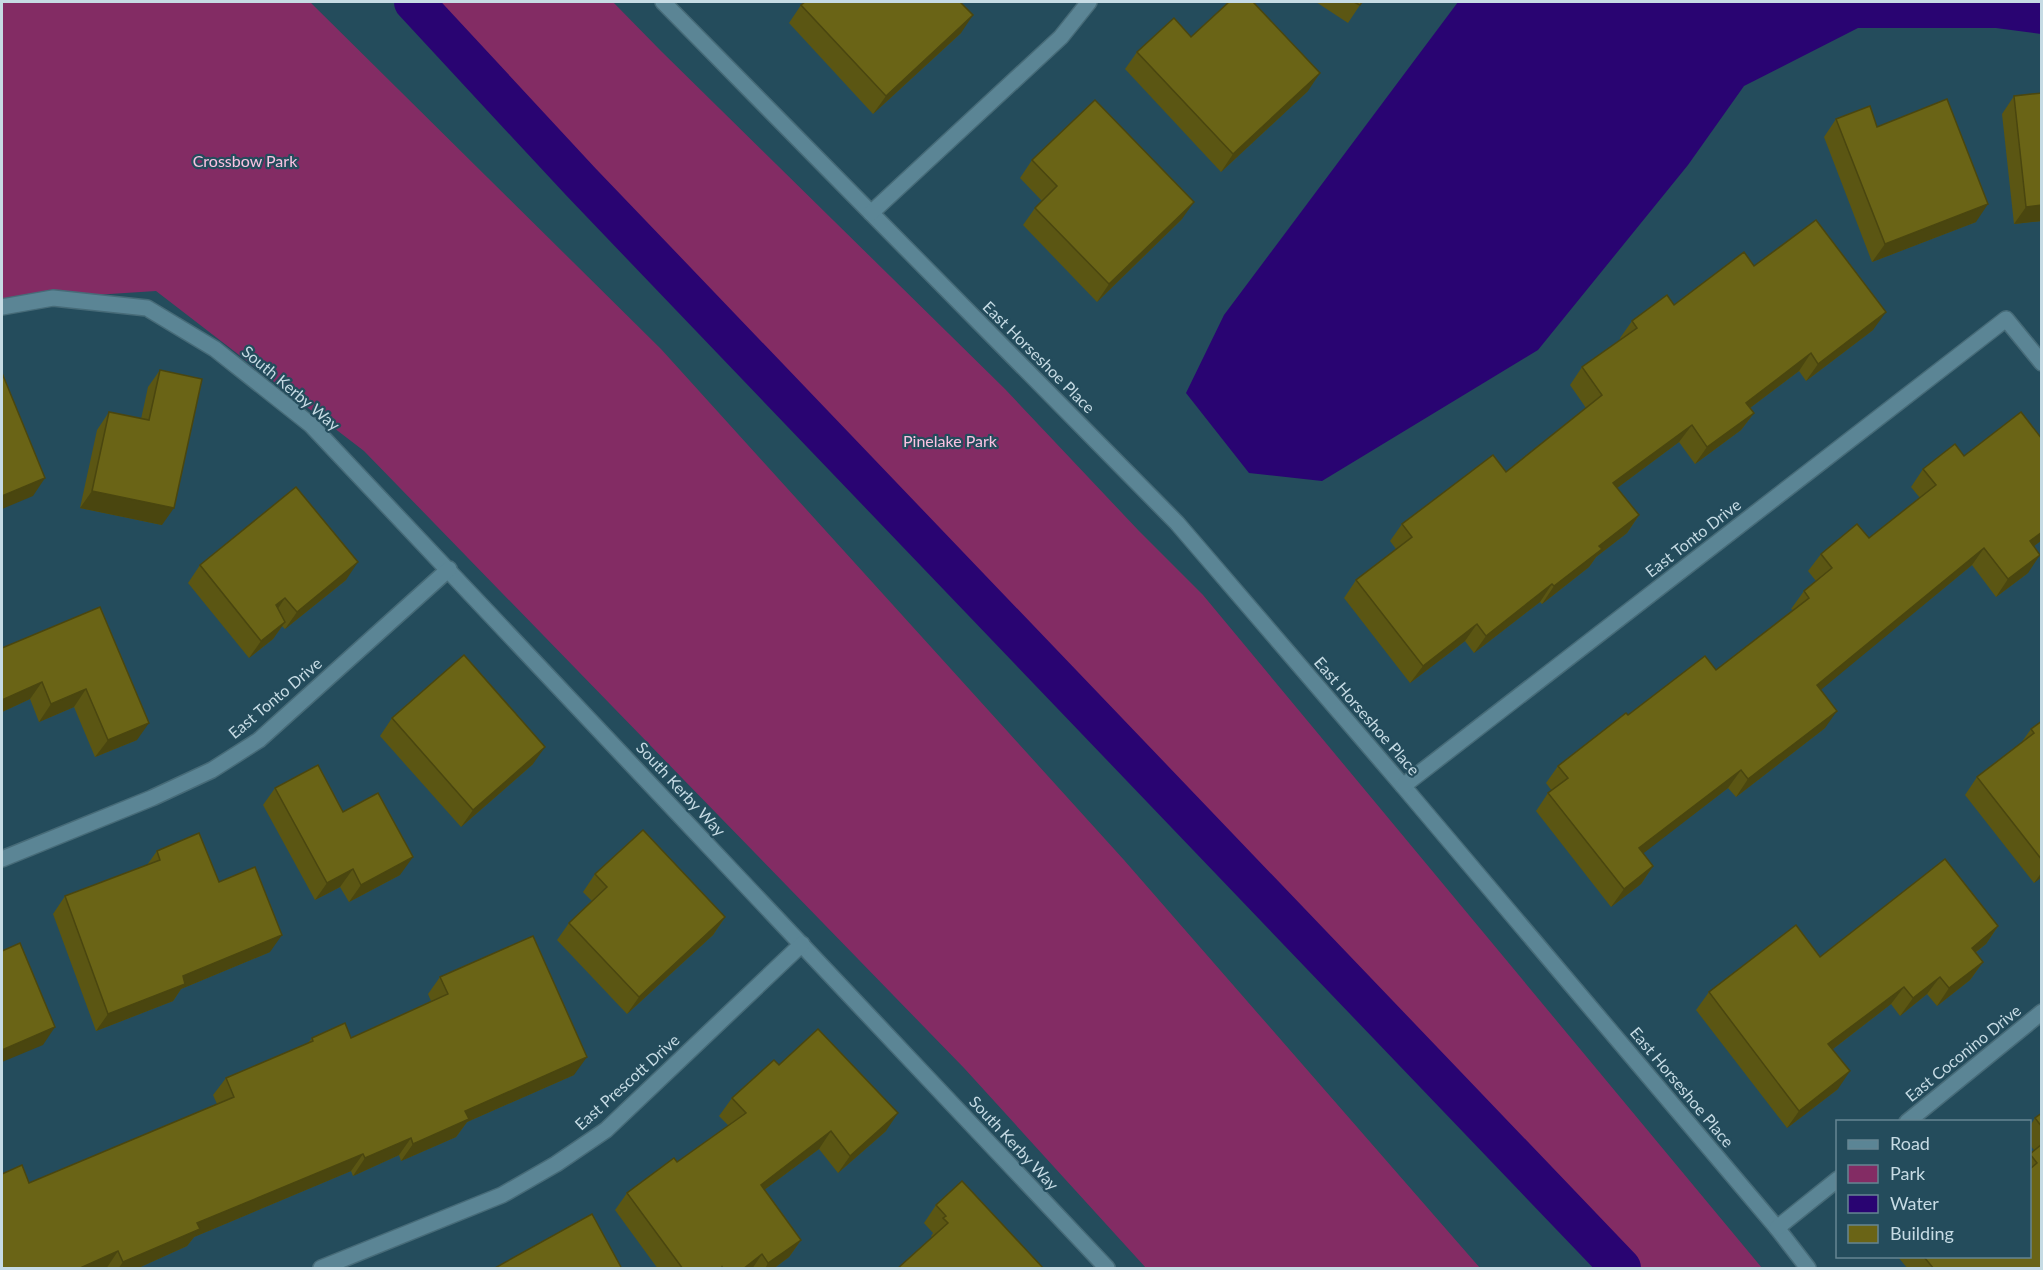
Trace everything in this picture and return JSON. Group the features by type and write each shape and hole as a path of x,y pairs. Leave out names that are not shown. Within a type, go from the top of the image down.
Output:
{"street":[{"name":"East Horseshoe Place","path":"663,2 1177,524 1403,786 1777,1228 1808,1269"},
{"path":"872,213 1061,37 1089,2"},
{"name":"South Kerby Way","path":"2,308 53,298 147,308 215,349 311,425 1107,1269"},
{"name":"East Tonto Drive","path":"1403,786 2006,319 2042,363"},
{"name":"East Tonto Drive","path":"2,859 152,798 222,764 259,740 449,569"},
{"name":"East Prescott Drive","path":"321,1269 502,1195 556,1164 606,1130 801,944"},
{"name":"East Coconino Drive","path":"1909,1120 2042,1012"},
{"path":"1777,1228 1836,1181"}],"green space":[{"name":"Crossbow Park","path":"2,2 310,2 661,349 1124,860 1480,1268 1146,1268 964,1068 364,451 156,291 2,301"},
{"name":"Pinelake Park","path":"426,2 613,2 1005,389 1203,595 1762,1268 1629,1268 1137,747 804,402 714,304"}],"water":[{"path":"1458,2 2041,2 2041,34 1996,28 1858,28 1744,86 1688,165 1538,350 1322,481 1249,473 1186,393 1224,315"}],"building":[{"path":"805,2 960,2 973,15 886,96 801,5"},
{"path":"1229,2 1253,2 1320,73 1233,154 1137,52 1174,18 1191,37"},
{"path":"2042,93 2042,205 2026,207 2014,96"},
{"path":"1947,99 1988,204 1885,244 1836,119 1870,106 1877,127"},
{"path":"1095,100 1194,202 1109,284 1035,208 1057,186 1032,160"},
{"path":"1816,220 1886,312 1818,364 1811,353 1746,403 1754,413 1707,447 1692,425 1613,483 1639,515 1599,546 1602,549 1554,586 1552,584 1486,636 1477,624 1423,666 1356,580 1412,537 1402,524 1493,455 1506,472 1602,395 1582,367 1637,328 1632,321 1667,295 1674,305 1744,252 1754,266"},
{"path":"160,370 202,379 174,508 92,491 109,412 149,420"},
{"path":"2,373 45,478 2,496"},
{"path":"2021,412 2042,439 2042,532 2030,541 2040,555 2008,579 1984,548 1817,685 1837,711 1748,779 1741,770 1639,848 1653,866 1624,889 1548,793 1568,778 1558,766 1705,656 1716,670 1809,598 1804,591 1832,568 1821,554 1857,524 1869,538 1936,485 1923,469 1955,444 1964,456"},
{"path":"296,487 358,562 297,612 285,598 276,605 285,622 261,641 200,565"},
{"path":"100,607 149,723 108,740 86,689 51,704 42,682 2,700 2,648"},
{"path":"464,655 545,747 473,810 392,718"},
{"path":"2042,721 2042,860 1977,777 2034,733 2031,729"},
{"path":"318,765 343,812 378,793 413,857 361,885 353,869 327,883 275,788"},
{"path":"643,830 725,917 639,997 569,923 607,887 595,874"},
{"path":"199,833 219,882 255,867 282,935 183,976 185,984 108,1014 65,896 160,860 157,851"},
{"path":"1945,859 1998,926 1972,948 1983,962 1949,988 1940,977 1913,998 1904,987 1828,1044 1850,1071 1799,1111 1709,992 1796,925 1820,957"},
{"path":"533,936 587,1057 465,1111 469,1119 413,1144 411,1138 365,1158 363,1154 197,1223 200,1229 123,1262 118,1251 78,1269 2,1269 2,1174 22,1165 29,1183 234,1097 226,1078 313,1041 312,1038 345,1023 351,1038 448,994 440,977"},
{"path":"20,943 55,1027 2,1050 2,951"},
{"path":"818,1029 898,1113 850,1156 831,1131 761,1185 801,1240 768,1263 762,1254 743,1269 723,1269 722,1267 721,1269 683,1269 627,1193 674,1158 677,1162 746,1113 732,1098 774,1060 779,1065"},
{"path":"2042,1113 2042,1127 2035,1118"},
{"path":"2042,1144 2042,1269 1934,1269 1925,1258 2031,1258 2031,1168 2037,1163 2031,1153"},
{"path":"962,1181 1044,1269 897,1269 948,1223 943,1218 946,1216 936,1205"},
{"path":"592,1214 622,1269 493,1269"}],"waterway":[{"path":"414,2 581,182 1621,1268"}]}
